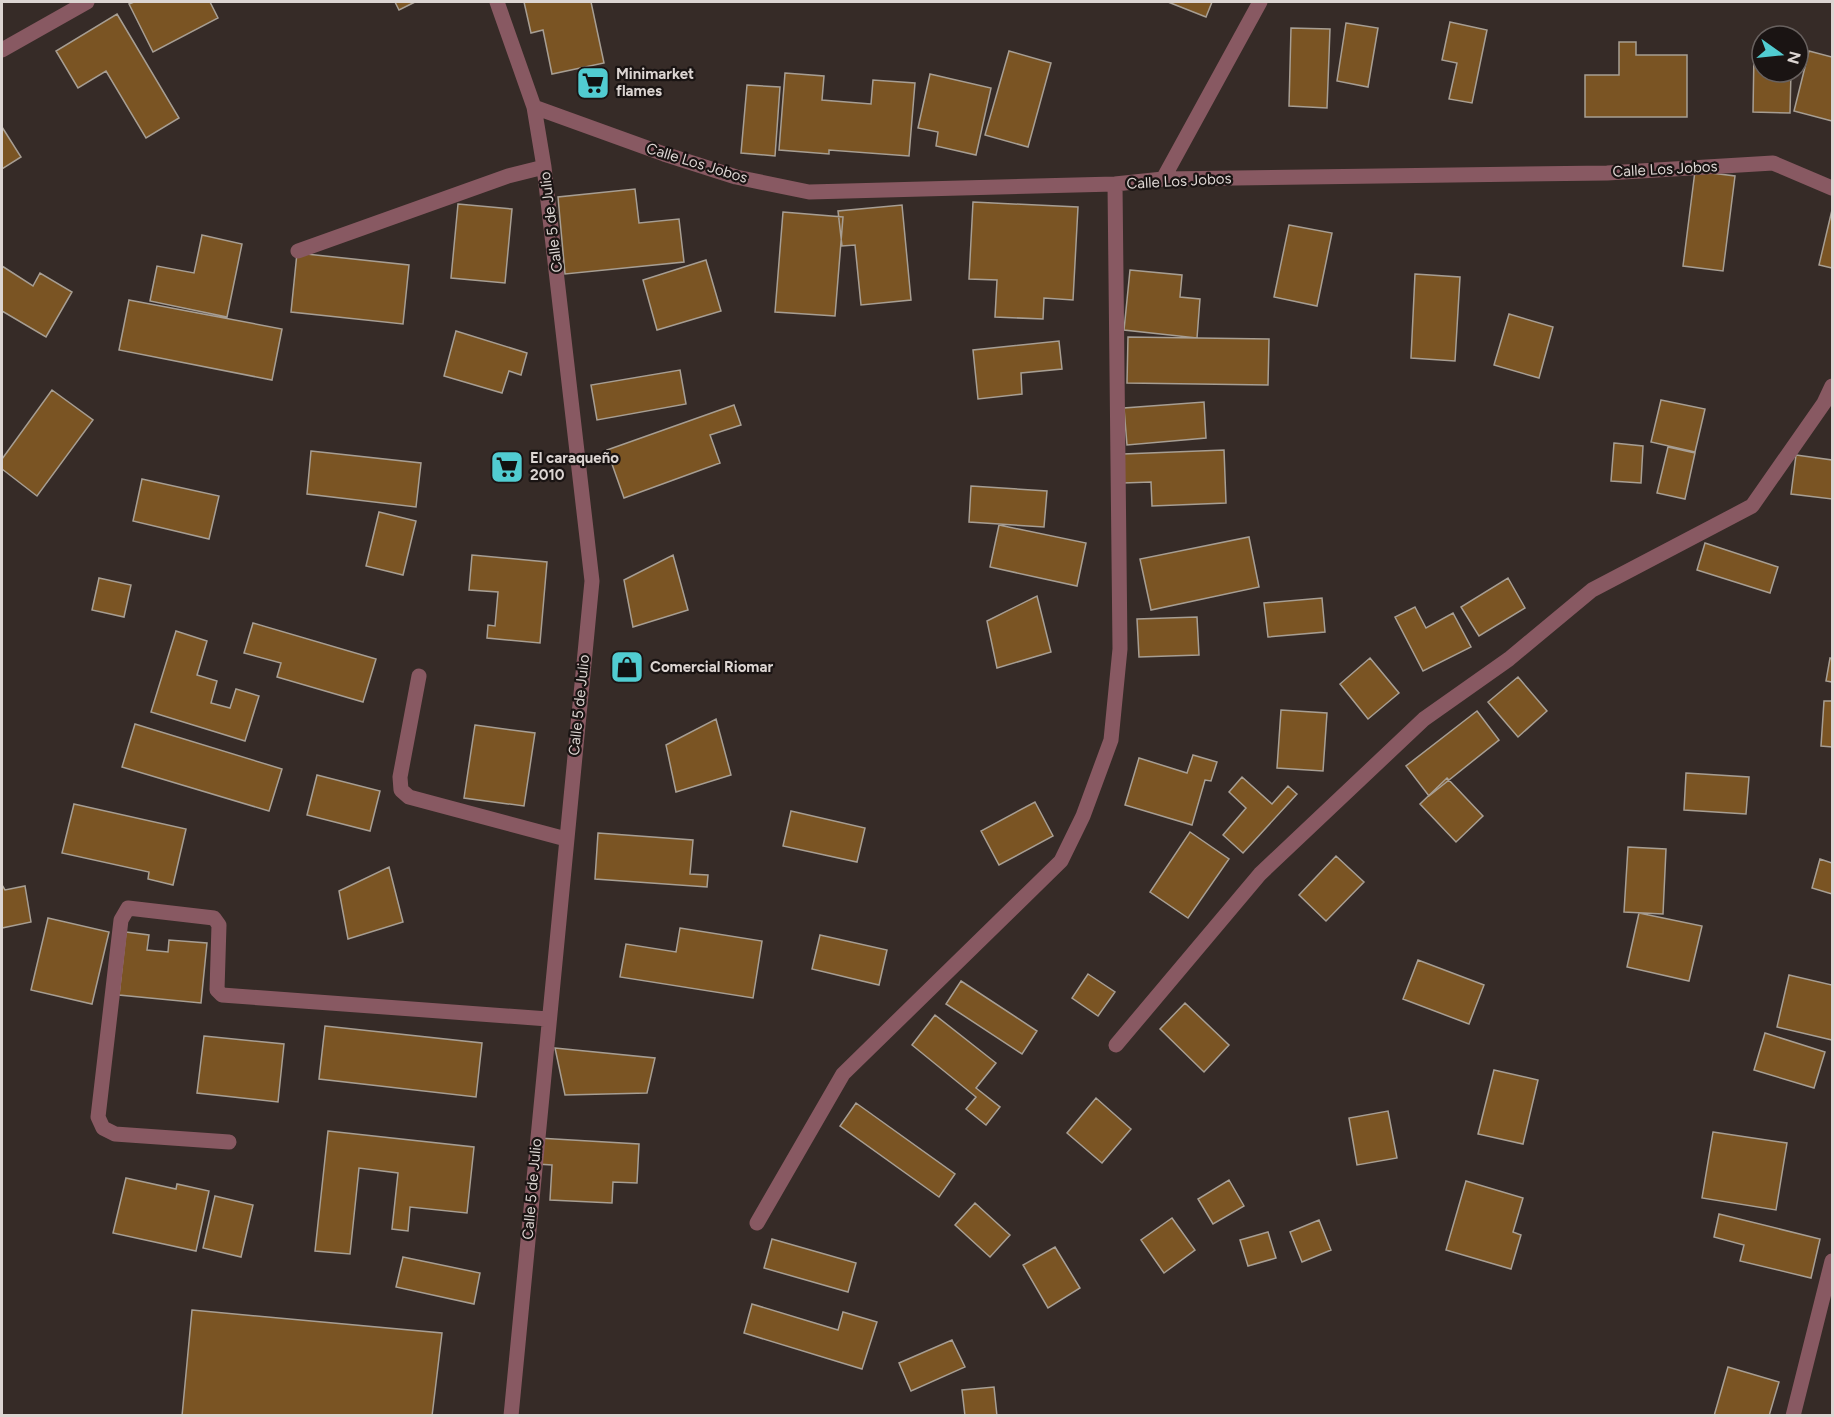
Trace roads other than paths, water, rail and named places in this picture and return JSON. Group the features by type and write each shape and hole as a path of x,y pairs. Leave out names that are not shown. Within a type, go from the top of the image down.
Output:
{"street":[{"path":"2,50 87,2"},
{"name":"Calle 5 de Julio","path":"497,2 534,107 544,166 591,581 511,1416"},
{"path":"1163,179 1260,2"},
{"name":"Calle Los Jobos","path":"534,107 664,154 736,177 809,192 1115,184 1163,179 1607,173 1773,163 1833,188"},
{"path":"298,251 508,176 544,166"},
{"path":"757,1223 843,1074 1060,861 1083,816 1111,740 1120,649 1115,184"},
{"path":"1116,1045 1260,874 1424,719 1509,659 1592,590 1752,506 1824,403 1833,386"},
{"path":"419,676 400,777 401,790 410,797 566,839"},
{"path":"229,1142 115,1134 103,1128 98,1117 121,920 128,908 214,918 219,925 217,990 222,995 548,1019"},
{"path":"1793,1416 1833,1261"}],"place":[{"name":"Minimarket flames","path":"593,83"},
{"name":"El caraqueño 2010","path":"507,467"},
{"name":"Comercial Riomar","path":"627,667"}]}
